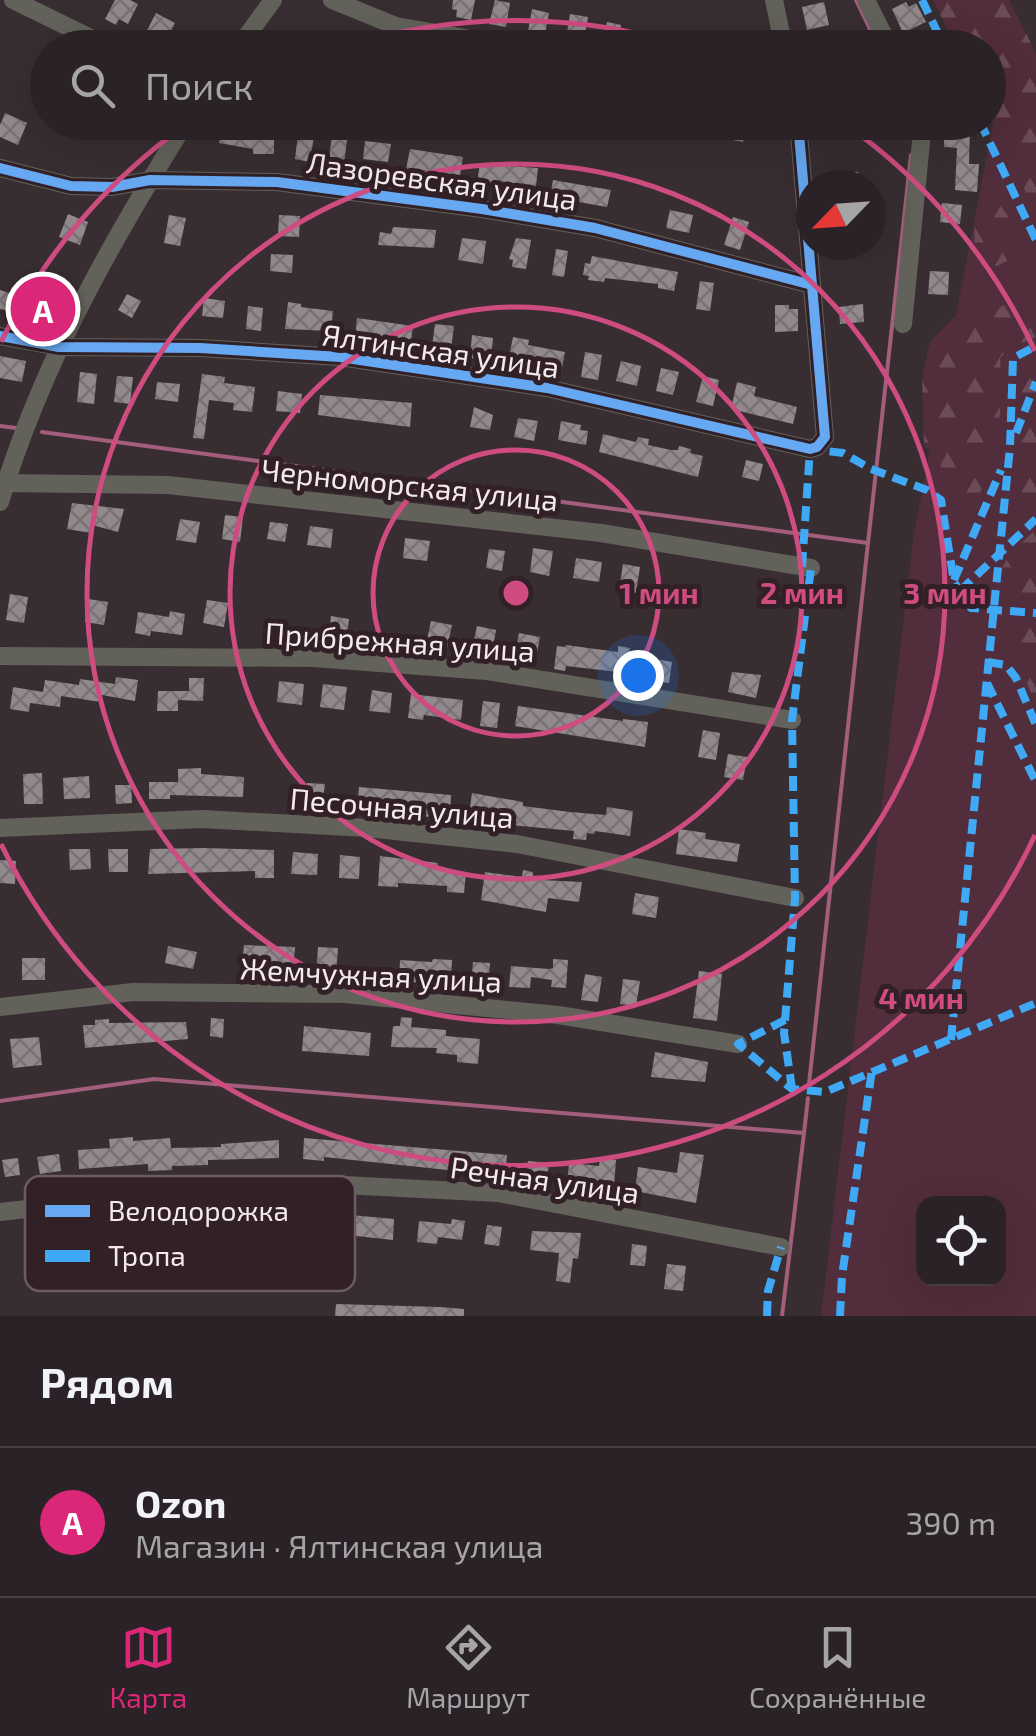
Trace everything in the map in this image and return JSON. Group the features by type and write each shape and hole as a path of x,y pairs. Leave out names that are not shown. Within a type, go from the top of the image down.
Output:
{"street":[{"path":"13,0 75,30"},
{"path":"251,30 273,0"},
{"path":"332,0 396,26 419,30"},
{"path":"774,0 780,30"},
{"path":"866,0 881,30"},
{"path":"0,502 3,482 59,347 175,140"},
{"path":"800,140 812,286"},
{"path":"904,324 921,140"},
{"name":"Лазоревская улица","path":"0,168 72,186 112,186 150,180 277,182 482,208 595,228 812,286"},
{"name":"Ялтинская улица","path":"0,336 59,347 200,348 340,358 547,388 810,449 825,437 812,286"},
{"name":"Черноморская улица","path":"3,482 168,486 227,492 601,533 810,568"},
{"name":"Прибрежная улица","path":"0,656 314,658 487,670 792,720"},
{"name":"Песочная улица","path":"0,828 202,819 367,828 516,844 794,898"},
{"name":"Жемчужная улица","path":"0,1007 133,992 345,994 558,1015 738,1044"},
{"name":"Речная улица","path":"355,1186 498,1193 781,1247"},
{"name":"Речная улица","path":"0,1212 25,1209"}],"green space":[{"path":"933,0 1009,0 1036,53 1036,214 1001,140 1006,140 1006,30 948,30"},
{"path":"990,140 1001,140 1036,212 1036,1316 821,1316 914,533"},
{"path":"999,204 1010,219 1019,255 997,266 982,265 975,245 976,221 981,207"},
{"path":"1036,297 1036,337 1009,349 1000,358 999,421 990,469 970,504 955,512 940,463 924,445 922,376 930,342 953,318 985,313"},
{"path":"1036,351 1036,510 1016,516 1009,513 1020,367"},
{"path":"1036,529 1036,614 1018,612 1006,605 1000,593 1000,578 1008,558"},
{"path":"1036,623 1036,706 1017,658 1019,633"}],"building":[{"path":"115,0 138,4 128,24 119,19 116,25 105,19"},
{"path":"453,0 475,0 471,20 456,17"},
{"path":"495,0 510,3 506,27 489,24"},
{"path":"824,2 829,25 807,30 802,7"},
{"path":"906,2 909,7 916,3 926,22 902,30 892,9"},
{"path":"532,9 549,13 546,30 528,30"},
{"path":"156,13 175,23 172,30 147,30"},
{"path":"570,14 588,17 586,30 567,30"},
{"path":"607,22 621,25 620,30 605,30"},
{"path":"5,113 27,123 18,145 0,137"},
{"path":"274,140 274,154 253,154 253,149 219,143"},
{"path":"297,140 313,140 310,162 295,159"},
{"path":"332,140 347,140 344,164 328,162"},
{"path":"944,140 970,140 969,164 979,164 977,192 955,190 957,148 944,147"},
{"path":"365,141 391,144 388,162 363,159"},
{"path":"410,149 463,157 460,175 421,170 420,177 405,174"},
{"path":"480,164 538,168 536,186 477,182"},
{"path":"553,180 611,190 607,207 550,197"},
{"path":"942,203 962,205 960,224 940,222"},
{"path":"670,210 693,215 689,233 666,228"},
{"path":"68,214 88,222 80,245 59,237"},
{"path":"169,215 186,218 180,246 164,243"},
{"path":"279,215 300,216 299,237 278,236"},
{"path":"733,217 749,222 740,250 724,245"},
{"path":"393,227 436,230 434,248 378,245 380,232 391,234"},
{"path":"462,238 486,241 483,264 458,260"},
{"path":"516,238 531,240 526,269 512,267 513,260 509,259"},
{"path":"556,249 568,251 564,277 552,275"},
{"path":"271,254 293,255 292,273 270,271"},
{"path":"592,256 678,272 674,291 658,288 658,284 588,280 589,276 583,275 585,263 590,264"},
{"path":"930,271 949,272 948,295 928,294"},
{"path":"700,281 714,283 710,311 696,309"},
{"path":"0,290 49,306 41,327 22,319 24,314 0,309"},
{"path":"127,294 141,301 132,318 118,310"},
{"path":"204,298 225,301 223,318 202,316"},
{"path":"288,302 333,311 331,331 285,329"},
{"path":"863,304 864,322 840,324 839,307"},
{"path":"775,305 798,309 798,331 775,332"},
{"path":"248,306 263,308 261,331 246,329"},
{"path":"357,318 413,326 410,348 355,340"},
{"path":"435,324 454,326 450,356 431,354"},
{"path":"472,335 493,338 491,360 470,358"},
{"path":"513,337 529,340 528,345 565,352 561,373 508,362"},
{"path":"585,352 602,355 598,380 581,377"},
{"path":"0,356 26,361 22,382 0,378"},
{"path":"621,361 641,366 637,386 616,381"},
{"path":"661,368 679,372 673,395 656,391"},
{"path":"80,372 97,374 94,404 77,402"},
{"path":"202,374 225,377 224,383 255,387 252,412 233,410 234,403 209,400 204,439 193,438"},
{"path":"117,376 133,377 130,404 114,402"},
{"path":"703,376 719,380 713,406 696,402"},
{"path":"157,382 180,384 178,402 155,399"},
{"path":"737,382 756,387 754,396 797,407 793,424 731,409"},
{"path":"278,391 302,394 300,413 276,411"},
{"path":"320,395 412,403 410,427 318,415"},
{"path":"474,407 493,415 490,430 470,427"},
{"path":"518,418 538,421 534,441 514,437"},
{"path":"561,421 581,425 580,430 588,431 586,445 558,440"},
{"path":"603,434 636,442 638,437 649,439 648,445 671,450 678,450 679,446 691,449 690,453 703,456 698,477 599,452"},
{"path":"746,460 763,464 759,481 742,477"},
{"path":"72,503 124,509 118,532 92,525 91,533 67,529"},
{"path":"225,515 243,517 240,542 222,539"},
{"path":"180,519 200,522 196,543 176,540"},
{"path":"270,522 288,524 285,542 267,539"},
{"path":"310,526 333,529 331,548 307,545"},
{"path":"405,538 430,541 427,561 403,558"},
{"path":"533,548 553,551 549,576 530,572"},
{"path":"489,549 505,551 502,571 486,568"},
{"path":"576,558 602,562 599,582 573,578"},
{"path":"623,564 640,567 636,593 619,590"},
{"path":"10,594 28,597 24,623 6,620"},
{"path":"88,599 108,602 104,625 85,622"},
{"path":"207,600 228,603 224,627 203,623"},
{"path":"170,611 185,614 182,635 135,633 138,612 169,617"},
{"path":"331,616 349,619 346,644 328,642"},
{"path":"431,621 452,625 447,648 426,644"},
{"path":"477,626 496,630 492,654 472,650"},
{"path":"519,633 540,637 535,664 514,659"},
{"path":"557,646 618,652 618,646 630,648 627,673 566,666 565,671 554,669"},
{"path":"650,658 672,662 669,683 647,680"},
{"path":"732,672 761,675 756,698 728,692"},
{"path":"116,677 138,680 135,701 102,695 101,702 61,696 60,707 30,703 29,712 10,709 13,687 43,692 45,680 79,685 80,679 115,684"},
{"path":"189,678 204,678 203,701 178,700 178,711 157,711 158,691 189,691"},
{"path":"279,681 304,684 302,705 277,702"},
{"path":"323,684 347,687 344,710 320,707"},
{"path":"372,690 392,693 390,713 369,711"},
{"path":"411,694 463,700 461,720 424,715 423,720 408,718"},
{"path":"483,701 500,703 497,728 480,726"},
{"path":"518,706 648,722 645,747 515,726"},
{"path":"703,730 720,733 716,760 698,757"},
{"path":"728,754 747,757 743,780 724,777"},
{"path":"201,768 201,774 244,777 243,797 170,795 170,799 149,799 149,782 178,782 178,769"},
{"path":"42,773 43,804 24,804 23,774"},
{"path":"89,776 90,798 64,799 63,778"},
{"path":"307,783 325,784 322,807 304,805"},
{"path":"115,785 131,785 132,803 116,804"},
{"path":"359,787 451,795 450,817 392,816 393,811 357,808"},
{"path":"472,793 523,802 523,806 570,812 606,815 607,807 633,811 630,836 595,831 587,833 586,840 573,839 574,831 468,821"},
{"path":"679,829 706,833 705,839 740,844 737,862 676,854"},
{"path":"69,849 90,849 91,869 70,870"},
{"path":"108,849 128,849 128,872 109,872"},
{"path":"150,849 274,850 274,878 255,878 255,871 148,874"},
{"path":"293,852 318,854 317,875 291,874"},
{"path":"340,855 360,857 359,879 339,878"},
{"path":"380,856 438,863 437,870 466,872 464,893 447,892 447,886 378,886"},
{"path":"0,860 16,861 15,884 0,883"},
{"path":"523,870 533,872 540,880 582,882 579,902 548,898 546,912 481,900 485,872 522,877"},
{"path":"635,893 659,897 656,918 632,914"},
{"path":"244,945 295,947 293,974 242,967"},
{"path":"168,946 197,952 193,969 165,963"},
{"path":"318,947 338,948 336,976 316,974"},
{"path":"22,958 45,958 45,980 22,980"},
{"path":"553,959 568,960 566,988 551,987 552,980 531,977 530,988 509,987 511,966 549,969 553,968"},
{"path":"400,960 452,960 451,985 399,981"},
{"path":"473,962 490,963 488,988 471,986"},
{"path":"699,971 722,974 717,1021 693,1018"},
{"path":"585,974 602,977 598,1002 581,1000"},
{"path":"623,979 640,981 636,1006 620,1004"},
{"path":"401,1017 412,1018 411,1027 446,1030 446,1036 480,1039 478,1064 457,1062 457,1055 436,1053 437,1048 391,1047 393,1026 400,1026"},
{"path":"211,1018 224,1019 223,1038 210,1036"},
{"path":"109,1019 109,1023 186,1022 188,1039 85,1048 83,1025"},
{"path":"304,1026 371,1033 369,1056 302,1051"},
{"path":"39,1037 42,1065 13,1068 10,1039"},
{"path":"655,1052 708,1062 705,1082 651,1077"},
{"path":"133,1137 133,1141 170,1138 171,1148 279,1140 279,1158 208,1160 208,1165 172,1166 172,1170 148,1171 148,1164 79,1169 78,1150 110,1148 109,1139"},
{"path":"304,1138 507,1155 505,1176 324,1157 324,1161 303,1159"},
{"path":"680,1152 704,1155 696,1203 635,1191 638,1167 677,1173"},
{"path":"59,1154 61,1171 40,1174 37,1157"},
{"path":"18,1158 20,1175 5,1177 2,1160"},
{"path":"600,1159 616,1160 614,1185 567,1182 569,1163 599,1166"},
{"path":"528,1161 549,1163 547,1182 526,1180"},
{"path":"355,1215 394,1219 393,1240 356,1236 356,1242"},
{"path":"452,1219 465,1221 462,1240 438,1237 437,1244 417,1242 419,1221 451,1224"},
{"path":"487,1225 502,1227 499,1246 484,1244"},
{"path":"532,1231 581,1233 570,1283 556,1281 559,1253 530,1250"},
{"path":"632,1244 647,1246 645,1266 630,1265"},
{"path":"667,1264 686,1266 683,1291 664,1289"},
{"path":"336,1304 464,1309 464,1316 335,1316"}],"waterway":[{"path":"856,0 870,30"},
{"path":"868,543 911,155"},
{"path":"0,426 16,428"},
{"path":"42,432 868,543 809,1084"},
{"path":"0,1101 154,1079 804,1133 782,1316"},
{"path":"804,1133 808,1098"}],"marked path":[{"path":"922,0 936,30"},
{"path":"989,140 1036,240"},
{"path":"951,1040 1010,447 1013,358 1036,346"},
{"path":"1016,433 1036,382"},
{"path":"802,567 810,449 843,453 941,500 954,582 971,608 1036,613"},
{"path":"954,580 1001,470"},
{"path":"960,591 1036,519"},
{"path":"792,1089 784,1033 795,898 792,720 811,568"},
{"path":"988,662 1006,665 1016,678 1036,725"},
{"path":"987,683 1036,782"},
{"path":"785,1020 738,1044 792,1089 825,1092 1036,1003"},
{"path":"840,1316 842,1276 872,1070"},
{"path":"767,1316 768,1291 781,1247"}],"cycle path":[{"path":"0,336 59,347 200,348 340,357 547,388 810,449 825,437 800,140"},
{"path":"0,168 71,186 112,187 150,180 277,182 482,209 595,228 812,285"}],"place":[{"name":"Ozon","path":"43,309"}]}
